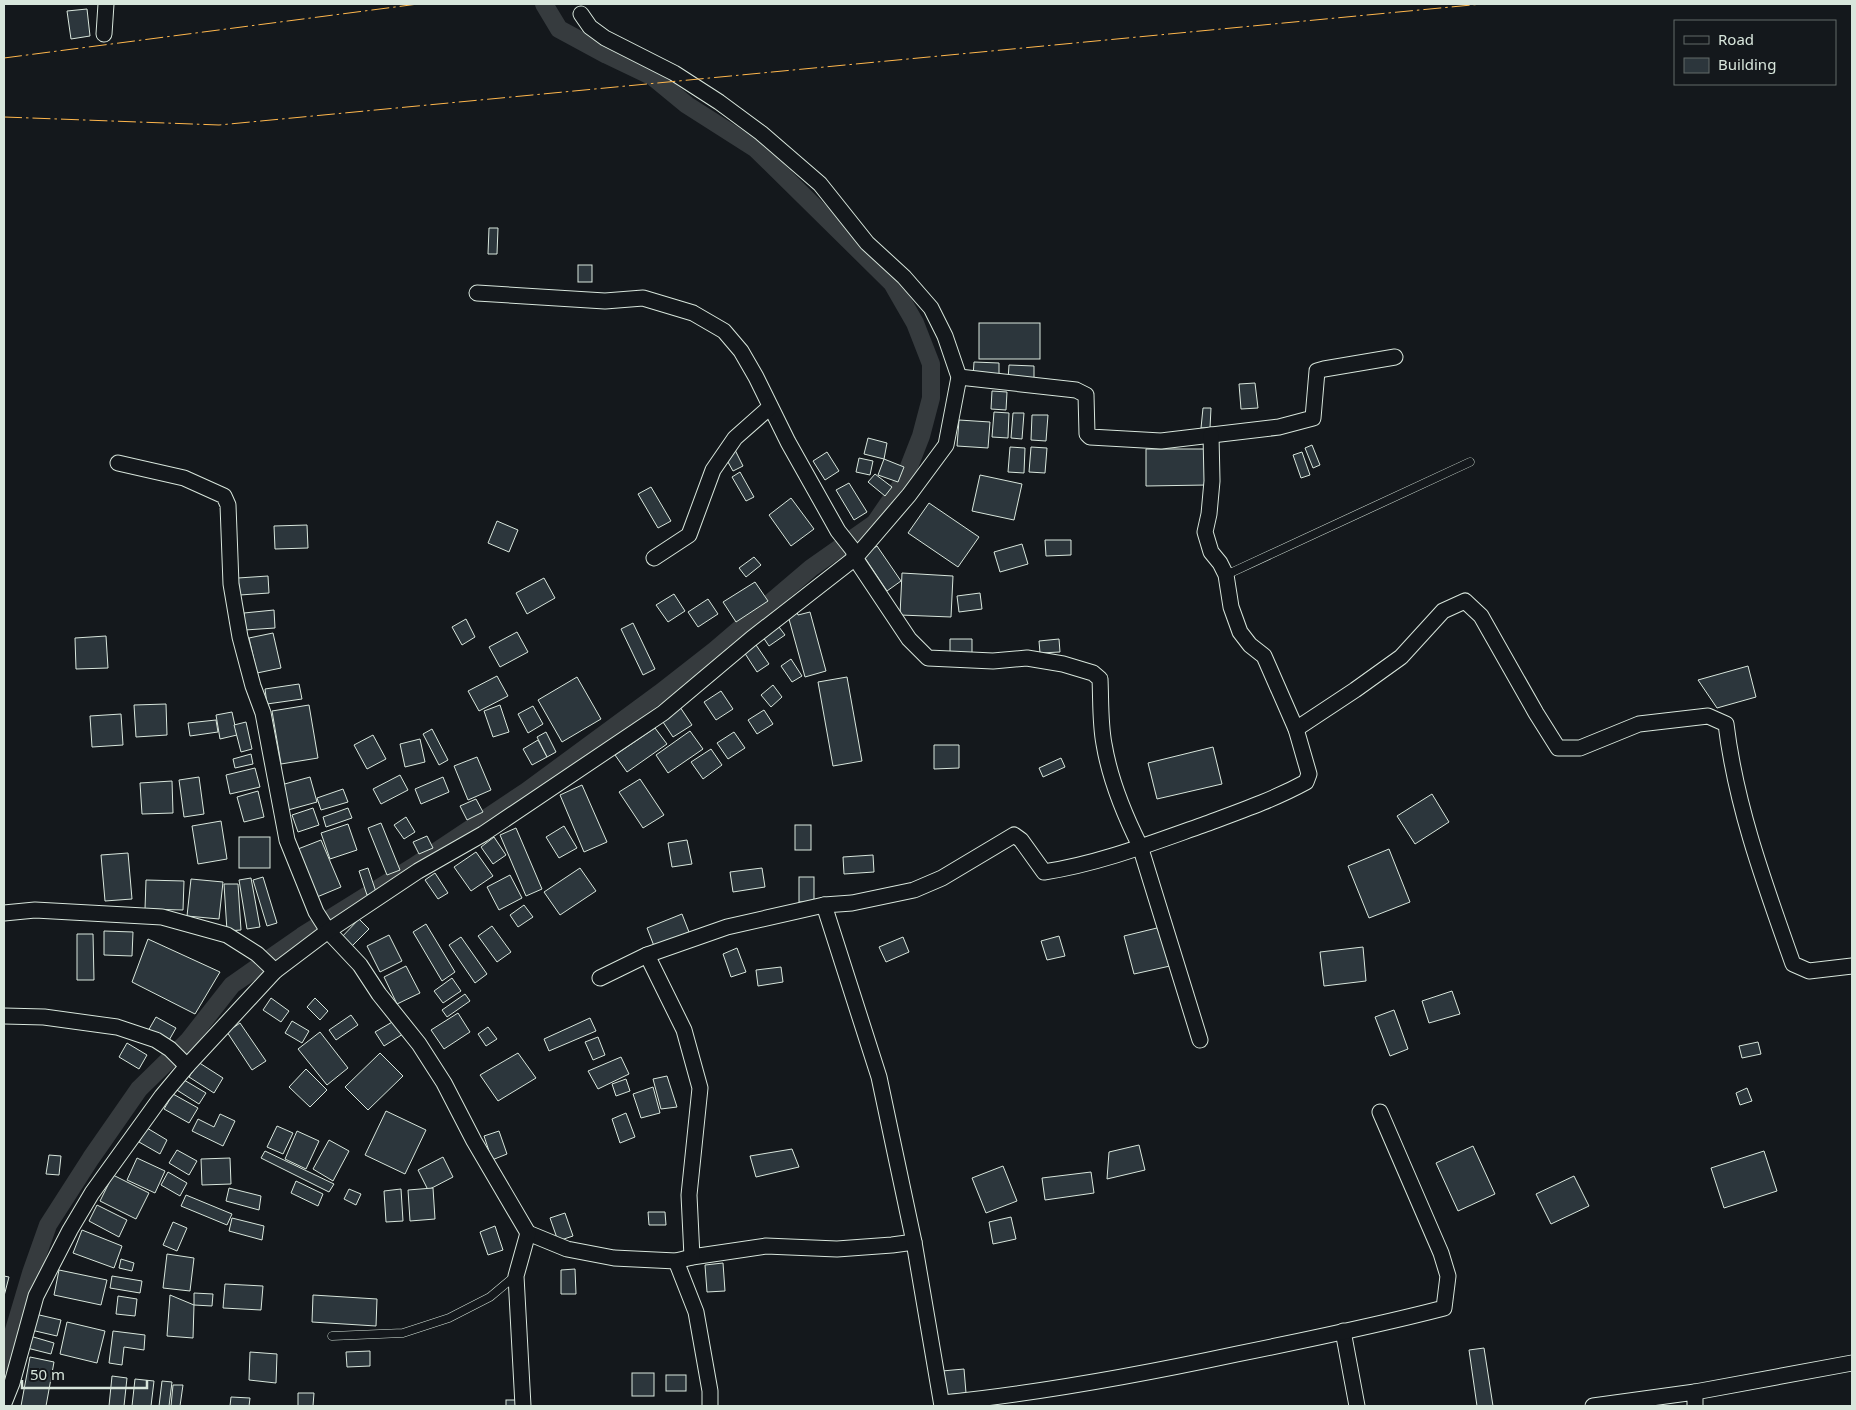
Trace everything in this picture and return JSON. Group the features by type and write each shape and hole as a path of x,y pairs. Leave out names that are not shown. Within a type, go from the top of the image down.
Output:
{"street":[{"path":"104,34 106,4"},
{"path":"4,1403 12,1383 36,1296 92,1192 185,1063 272,968 323,923 483,834 663,713 854,554 909,495 946,445 959,377 945,336 931,308 904,277 867,243 820,184 762,133 674,72 605,38 590,27 581,14"},
{"path":"477,293 605,301 642,298 693,313 724,331 749,364 770,407 838,531 909,638 928,658 993,661 1027,658 1063,664 1092,673 1100,678 1104,744 1114,786 1140,846 1200,1040"},
{"path":"959,377 1076,390 1086,395 1087,434 1090,436 1161,441 1279,427 1313,418 1317,372 1324,369 1395,357"},
{"path":"654,558 689,535 713,470 735,438 770,407"},
{"path":"600,978 647,955 727,927 824,905 852,903 914,890 942,878 1014,836 1021,840 1044,872 1073,868 1250,807 1286,793 1306,782 1309,774 1296,728 1264,656 1250,645 1240,632 1231,606 1226,575 1220,563 1211,552 1205,532 1212,481 1211,435"},
{"path":"118,464 184,478 224,496 228,505 231,584 240,637 253,686 263,713 287,840 323,923 360,965 379,994 420,1044 528,1233 567,1249 614,1258 676,1261 766,1246 837,1249 914,1242"},
{"path":"1296,728 1355,690 1401,656 1443,611 1465,601 1481,616 1558,748 1580,748 1639,724 1708,716 1726,724 1742,815 1763,881 1794,964 1808,971 1852,966"},
{"path":"824,905 879,1077 914,1242 942,1405 1006,1397 1160,1370 1299,1342 1444,1308 1448,1276 1442,1253 1380,1112"},
{"path":"4,913 35,910 162,917 227,935 257,954 272,968"},
{"path":"647,955 684,1030 700,1088 689,1195 692,1257"},
{"path":"4,1016 44,1018 117,1027 156,1040 170,1049 185,1063"},
{"path":"523,1406 516,1276 528,1233"},
{"path":"676,1261 696,1312 710,1392 710,1406"},
{"path":"1343,1331 1357,1406"},
{"path":"1593,1406 1695,1399 1852,1364"}],"lane":[{"path":"1226,575 1470,462"},
{"path":"332,1336 403,1333 449,1318 490,1297 516,1276"}],"building":[{"path":"87,9 90,36 71,39 67,11"},
{"path":"489,228 498,228 497,254 488,254"},
{"path":"578,265 592,265 592,282 578,282"},
{"path":"979,323 1040,323 1040,359 979,359"},
{"path":"974,362 999,363 999,378 973,377"},
{"path":"1009,365 1034,366 1034,381 1008,380"},
{"path":"1255,383 1258,408 1241,409 1239,384"},
{"path":"992,391 1007,392 1006,410 991,409"},
{"path":"1203,408 1211,408 1210,428 1201,428"},
{"path":"994,412 1009,413 1008,438 992,437"},
{"path":"1013,413 1024,413 1022,439 1011,438"},
{"path":"1032,415 1048,415 1046,441 1031,440"},
{"path":"959,420 990,422 988,448 957,446"},
{"path":"868,438 887,443 884,459 864,454"},
{"path":"1312,445 1320,465 1313,468 1305,448"},
{"path":"1010,447 1025,448 1024,473 1008,472"},
{"path":"1031,447 1047,448 1045,473 1029,472"},
{"path":"1146,449 1207,449 1207,485 1146,486"},
{"path":"735,450 743,466 733,471 724,455"},
{"path":"827,452 839,471 825,480 813,461"},
{"path":"1302,452 1310,475 1301,478 1293,455"},
{"path":"859,458 873,461 870,475 856,472"},
{"path":"884,459 904,467 898,482 878,475"},
{"path":"740,472 754,497 746,501 732,477"},
{"path":"875,474 892,487 885,496 868,482"},
{"path":"980,475 1022,484 1014,520 972,511"},
{"path":"849,483 867,512 854,520 836,490"},
{"path":"651,487 671,521 658,528 638,494"},
{"path":"791,498 814,529 791,546 769,515"},
{"path":"929,503 979,537 958,567 908,533"},
{"path":"497,521 518,530 509,552 488,543"},
{"path":"307,525 308,548 275,549 274,526"},
{"path":"1045,540 1071,540 1071,555 1046,556"},
{"path":"1022,544 1028,564 1000,572 994,552"},
{"path":"877,546 901,581 887,591 863,555"},
{"path":"754,557 761,565 746,577 739,568"},
{"path":"902,573 953,576 951,617 900,615"},
{"path":"268,576 269,593 240,595 238,578"},
{"path":"544,578 555,598 527,614 516,593"},
{"path":"755,582 768,601 736,622 723,602"},
{"path":"980,593 982,609 959,612 957,596"},
{"path":"674,594 685,611 668,622 656,605"},
{"path":"708,599 718,614 698,627 688,612"},
{"path":"796,609 798,615 810,612 826,671 805,677 787,612"},
{"path":"274,610 275,628 245,630 244,613"},
{"path":"466,619 475,637 462,645 452,627"},
{"path":"633,623 655,669 643,675 621,629"},
{"path":"779,627 785,635 769,646 763,637"},
{"path":"517,632 528,652 500,667 489,647"},
{"path":"273,633 281,668 257,673 249,638"},
{"path":"106,636 108,668 76,669 75,638"},
{"path":"950,639 972,639 972,656 950,657"},
{"path":"1059,639 1060,652 1040,653 1039,641"},
{"path":"756,645 769,664 757,672 744,652"},
{"path":"791,659 802,676 792,682 781,666"},
{"path":"1748,666 1756,697 1717,708 1698,680"},
{"path":"497,676 508,696 479,711 468,691"},
{"path":"577,677 601,719 562,742 538,700"},
{"path":"847,677 862,761 833,766 818,682"},
{"path":"299,684 302,699 267,704 265,689"},
{"path":"773,685 782,697 771,707 761,695"},
{"path":"721,691 733,709 716,720 704,702"},
{"path":"166,704 167,735 136,737 134,705"},
{"path":"309,705 318,758 281,764 272,711"},
{"path":"500,705 509,732 493,737 484,711"},
{"path":"533,706 543,724 528,733 518,714"},
{"path":"680,707 692,725 673,737 661,719"},
{"path":"764,710 773,724 757,734 748,720"},
{"path":"232,712 237,735 220,739 216,715"},
{"path":"121,714 123,745 92,747 90,716"},
{"path":"216,720 218,732 190,736 188,723"},
{"path":"246,722 252,749 241,752 234,725"},
{"path":"655,728 667,744 627,772 615,755"},
{"path":"432,729 448,760 439,765 423,734"},
{"path":"690,731 703,749 668,773 656,755"},
{"path":"546,732 556,752 547,757 537,737"},
{"path":"734,732 745,748 728,759 717,743"},
{"path":"373,735 386,759 367,769 354,745"},
{"path":"420,739 425,762 405,767 400,744"},
{"path":"538,740 547,757 532,765 523,749"},
{"path":"934,745 959,745 959,768 934,769"},
{"path":"1213,747 1222,784 1157,799 1148,763"},
{"path":"711,749 722,765 703,779 691,762"},
{"path":"251,754 253,764 235,768 233,759"},
{"path":"477,757 491,790 468,800 454,766"},
{"path":"1061,758 1065,767 1043,777 1039,768"},
{"path":"255,768 260,787 230,794 226,775"},
{"path":"400,775 408,790 381,804 373,789"},
{"path":"199,777 204,814 184,817 179,780"},
{"path":"310,777 317,802 288,810 281,785"},
{"path":"443,777 449,792 421,804 415,789"},
{"path":"640,779 664,815 643,828 619,792"},
{"path":"172,781 173,813 142,814 140,783"},
{"path":"582,785 607,842 584,852 560,795"},
{"path":"343,789 348,802 321,810 317,798"},
{"path":"258,791 264,817 244,822 237,797"},
{"path":"1432,794 1449,822 1415,844 1397,816"},
{"path":"476,799 483,812 467,820 460,806"},
{"path":"313,808 319,825 298,832 292,815"},
{"path":"348,808 352,818 326,827 323,817"},
{"path":"406,817 415,832 404,839 394,825"},
{"path":"221,821 227,859 198,864 192,826"},
{"path":"381,823 400,870 387,875 368,828"},
{"path":"348,824 357,850 330,859 321,833"},
{"path":"795,825 811,825 811,850 795,850"},
{"path":"564,826 577,848 559,858 546,837"},
{"path":"516,828 542,889 526,896 500,835"},
{"path":"427,836 433,848 419,854 413,842"},
{"path":"239,837 270,837 270,868 239,868"},
{"path":"494,837 506,855 493,864 481,847"},
{"path":"321,840 341,887 317,897 298,849"},
{"path":"687,840 692,864 672,867 668,843"},
{"path":"1389,849 1410,902 1369,918 1348,866"},
{"path":"476,852 493,876 471,891 454,867"},
{"path":"128,853 132,899 105,901 101,855"},
{"path":"873,855 874,872 844,874 843,857"},
{"path":"368,868 376,892 367,895 359,871"},
{"path":"580,868 596,891 560,915 544,892"},
{"path":"762,868 765,887 733,892 730,872"},
{"path":"435,873 448,893 438,899 425,880"},
{"path":"510,875 522,898 499,910 487,887"},
{"path":"263,877 277,923 267,926 253,880"},
{"path":"799,877 814,877 814,902 799,902"},
{"path":"251,878 260,927 247,929 239,880"},
{"path":"191,879 223,882 219,919 187,916"},
{"path":"146,880 184,881 183,910 145,909"},
{"path":"224,884 238,884 241,930 227,931"},
{"path":"524,905 533,917 518,927 510,915"},
{"path":"682,914 689,932 654,946 647,928"},
{"path":"359,919 369,929 349,949 339,940"},
{"path":"426,924 455,972 442,981 413,932"},
{"path":"492,926 511,952 497,962 478,936"},
{"path":"1161,927 1170,966 1134,974 1124,936"},
{"path":"104,931 133,932 132,956 104,955"},
{"path":"77,934 93,934 94,980 77,980"},
{"path":"389,935 402,961 380,972 367,946"},
{"path":"1059,936 1065,956 1047,960 1041,941"},
{"path":"461,937 487,974 475,983 449,945"},
{"path":"903,937 909,952 886,962 879,947"},
{"path":"148,939 220,972 195,1014 132,982"},
{"path":"1363,947 1366,981 1324,986 1320,952"},
{"path":"737,948 746,972 731,977 723,954"},
{"path":"406,966 420,993 397,1004 384,977"},
{"path":"781,967 783,982 758,986 756,970"},
{"path":"452,978 461,991 443,1003 434,991"},
{"path":"1452,991 1460,1014 1429,1023 1422,1001"},
{"path":"465,994 470,1001 447,1017 442,1010"},
{"path":"271,998 289,1011 281,1022 263,1010"},
{"path":"315,998 328,1011 320,1020 307,1007"},
{"path":"1394,1010 1408,1049 1390,1056 1375,1017"},
{"path":"458,1013 470,1032 444,1049 431,1030"},
{"path":"351,1015 358,1025 336,1040 329,1030"},
{"path":"156,1017 176,1028 168,1042 148,1031"},
{"path":"590,1018 596,1031 549,1051 544,1039"},
{"path":"292,1021 309,1031 302,1043 285,1033"},
{"path":"394,1021 403,1034 384,1046 375,1032"},
{"path":"240,1023 266,1061 252,1070 227,1032"},
{"path":"488,1027 497,1039 486,1046 478,1034"},
{"path":"320,1032 348,1068 327,1085 298,1049"},
{"path":"598,1037 605,1055 593,1060 585,1042"},
{"path":"1758,1042 1761,1054 1742,1058 1739,1046"},
{"path":"127,1043 147,1055 139,1069 119,1057"},
{"path":"380,1053 403,1076 368,1110 345,1087"},
{"path":"518,1053 536,1078 498,1101 480,1075"},
{"path":"621,1057 629,1074 598,1089 588,1071"},
{"path":"198,1062 223,1078 214,1093 189,1077"},
{"path":"306,1069 327,1090 310,1107 289,1087"},
{"path":"667,1076 677,1107 661,1109 653,1079"},
{"path":"179,1077 206,1093 199,1104 172,1087"},
{"path":"626,1079 630,1091 616,1096 612,1084"},
{"path":"653,1087 660,1113 641,1118 633,1094"},
{"path":"1747,1088 1752,1101 1740,1105 1736,1093"},
{"path":"173,1094 198,1108 189,1123 164,1109"},
{"path":"386,1111 426,1130 405,1174 365,1155"},
{"path":"626,1113 635,1137 620,1143 612,1119"},
{"path":"220,1114 235,1121 223,1146 192,1131 198,1119 214,1127"},
{"path":"277,1126 293,1133 283,1154 267,1147"},
{"path":"147,1128 167,1140 160,1154 139,1142"},
{"path":"297,1131 319,1141 306,1169 285,1159"},
{"path":"499,1131 507,1154 492,1160 484,1136"},
{"path":"329,1140 349,1151 333,1181 313,1169"},
{"path":"1139,1145 1145,1170 1107,1179 1109,1152"},
{"path":"1473,1146 1495,1194 1458,1211 1436,1163"},
{"path":"792,1149 799,1167 756,1177 750,1156"},
{"path":"177,1150 197,1161 189,1175 169,1163"},
{"path":"265,1151 334,1184 329,1192 261,1158"},
{"path":"1764,1151 1777,1191 1724,1208 1711,1168"},
{"path":"49,1155 61,1156 59,1175 46,1174"},
{"path":"443,1157 453,1177 428,1190 418,1170"},
{"path":"137,1158 165,1171 155,1193 127,1180"},
{"path":"230,1158 231,1184 202,1185 201,1159"},
{"path":"1003,1166 1017,1201 986,1213 972,1178"},
{"path":"168,1172 187,1183 180,1196 161,1185"},
{"path":"1091,1172 1094,1193 1045,1200 1042,1178"},
{"path":"113,1175 149,1193 136,1219 100,1201"},
{"path":"1574,1176 1589,1206 1551,1224 1536,1194"},
{"path":"296,1181 323,1194 318,1206 291,1193"},
{"path":"229,1188 261,1196 259,1210 226,1201"},
{"path":"433,1188 435,1219 410,1221 408,1190"},
{"path":"349,1189 361,1194 356,1205 344,1199"},
{"path":"401,1189 403,1221 386,1222 384,1191"},
{"path":"186,1195 232,1214 227,1225 181,1206"},
{"path":"97,1205 127,1220 119,1237 89,1221"},
{"path":"648,1212 665,1212 666,1225 649,1225"},
{"path":"565,1213 573,1236 558,1241 550,1218"},
{"path":"1011,1217 1016,1239 993,1244 989,1222"},
{"path":"232,1218 264,1226 262,1240 229,1231"},
{"path":"173,1222 187,1228 177,1251 163,1245"},
{"path":"495,1226 503,1250 488,1255 480,1232"},
{"path":"82,1230 122,1246 114,1268 73,1253"},
{"path":"167,1254 194,1258 190,1291 163,1288"},
{"path":"121,1259 134,1263 132,1271 119,1268"},
{"path":"723,1263 725,1291 707,1292 705,1265"},
{"path":"575,1269 576,1294 561,1294 561,1270"},
{"path":"59,1270 107,1280 101,1305 54,1295"},
{"path":"4,1276 9,1277 4,1296"},
{"path":"112,1276 142,1281 140,1293 110,1288"},
{"path":"225,1284 263,1286 261,1310 223,1308"},
{"path":"194,1293 213,1294 212,1306 194,1305"},
{"path":"170,1295 194,1305 193,1338 167,1336"},
{"path":"313,1295 377,1299 376,1326 312,1322"},
{"path":"118,1296 137,1299 135,1316 116,1314"},
{"path":"35,1314 61,1320 57,1336 31,1330"},
{"path":"67,1322 105,1331 97,1363 60,1354"},
{"path":"113,1331 145,1335 144,1350 124,1347 122,1365 109,1363"},
{"path":"30,1336 54,1343 51,1354 27,1348"},
{"path":"1484,1348 1493,1406 1477,1406 1469,1350"},
{"path":"370,1351 370,1366 347,1367 346,1352"},
{"path":"250,1352 277,1354 276,1383 249,1380"},
{"path":"30,1357 54,1362 46,1406 21,1406"},
{"path":"964,1369 966,1393 945,1395 942,1371"},
{"path":"632,1373 654,1373 654,1396 632,1396"},
{"path":"666,1375 686,1375 686,1391 666,1391"},
{"path":"112,1376 127,1378 124,1406 109,1406"},
{"path":"135,1379 154,1381 151,1406 132,1406"},
{"path":"162,1381 172,1382 169,1406 159,1406"},
{"path":"173,1385 183,1385 180,1406 171,1406"},
{"path":"298,1393 314,1393 313,1406 298,1406"},
{"path":"231,1397 250,1398 249,1406 230,1406"},
{"path":"506,1400 520,1400 520,1406 506,1406"}],"waterway":[{"path":"4,1364 31,1273 48,1225 91,1158 139,1089 188,1041 232,985 302,936 413,867 527,791 660,693 715,650 811,568 875,523 903,482 921,436 931,398 931,364 915,323 892,283 756,149 687,105 653,77 559,29 544,4"}],"power":[{"path":"4,58 418,4"},
{"path":"4,117 219,125 1482,4"}]}
